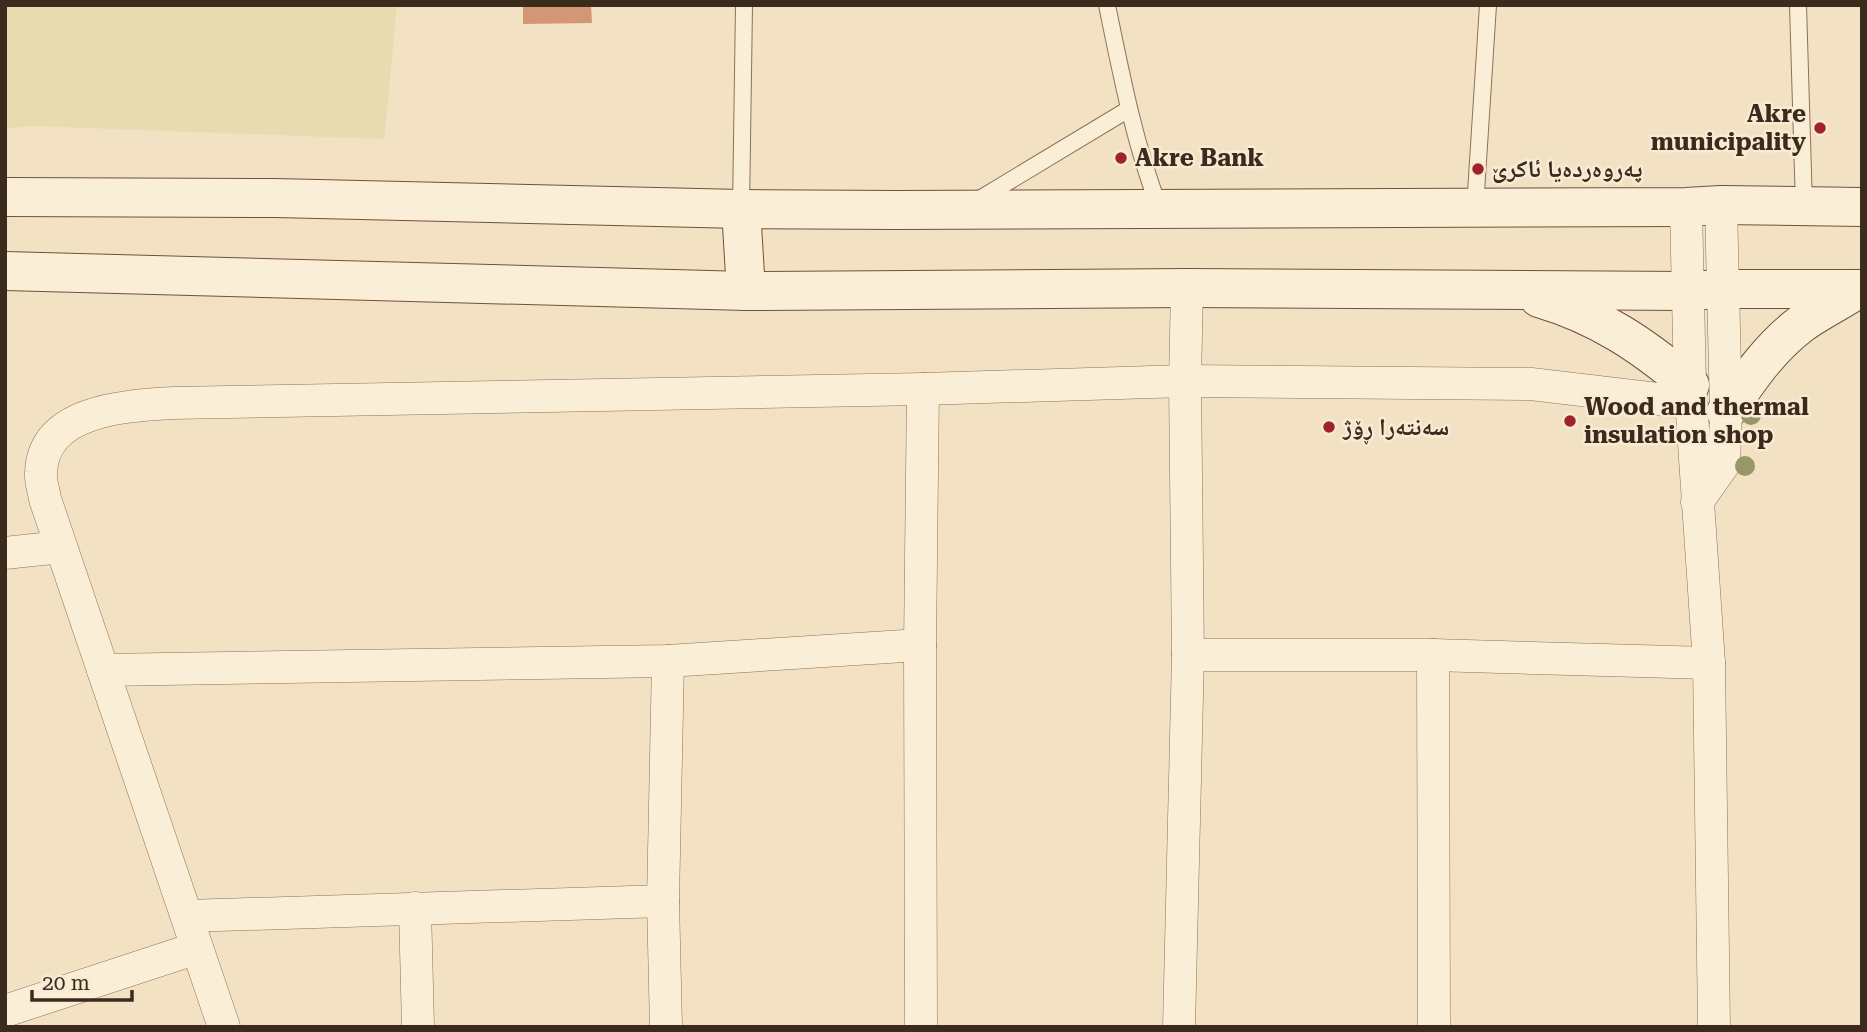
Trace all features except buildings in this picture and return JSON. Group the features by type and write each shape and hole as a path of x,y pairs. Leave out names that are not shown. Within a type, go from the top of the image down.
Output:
{"main road":[{"path":"5,197 275,198 741,209 1862,207"},
{"path":"741,209 746,291"},
{"path":"5,271 746,291 1187,288 1687,291 1860,289"},
{"path":"1507,289 1570,308 1617,330 1655,356 1702,400 1755,368 1801,324 1860,289"}],"street":[{"path":"1702,400 1724,289 1703,206"},
{"path":"1703,206 1687,291 1702,400 1724,464 1697,502 1709,663 1714,1027"},
{"path":"1179,1027 1188,655 1185,381 1187,288"},
{"path":"224,1027 61,547 43,486 41,472 46,452 57,434 92,413 128,406 187,402 923,389 1185,381 1531,384 1702,400"},
{"path":"921,1027 920,645 923,389"},
{"path":"5,553 61,547"},
{"path":"103,670 668,661 920,645"},
{"path":"1188,655 1433,655 1709,663"},
{"path":"1433,655 1434,1027"},
{"path":"666,1027 663,901 668,661"},
{"path":"187,916 663,901"},
{"path":"415,908 418,1027"},
{"path":"5,1011 197,948"}],"lane":[{"path":"741,209 744,5"},
{"path":"1107,5 1129,109 1145,170 1160,209"},
{"path":"1475,208 1488,5"},
{"path":"1798,5 1804,207"},
{"path":"963,210 1129,109"}],"shaded area":[{"path":"5,5 397,5 384,139 32,126 5,129"}],"place":[{"name":"Akre municipality","path":"1820,128"},
{"name":"Akre Bank","path":"1121,158"},
{"name":"پەروەردەیا ئاكرێ","path":"1478,169"},
{"name":"Wood and thermal insulation shop","path":"1570,421"},
{"name":"سەنتەرا ڕۆژ","path":"1329,427"}]}
